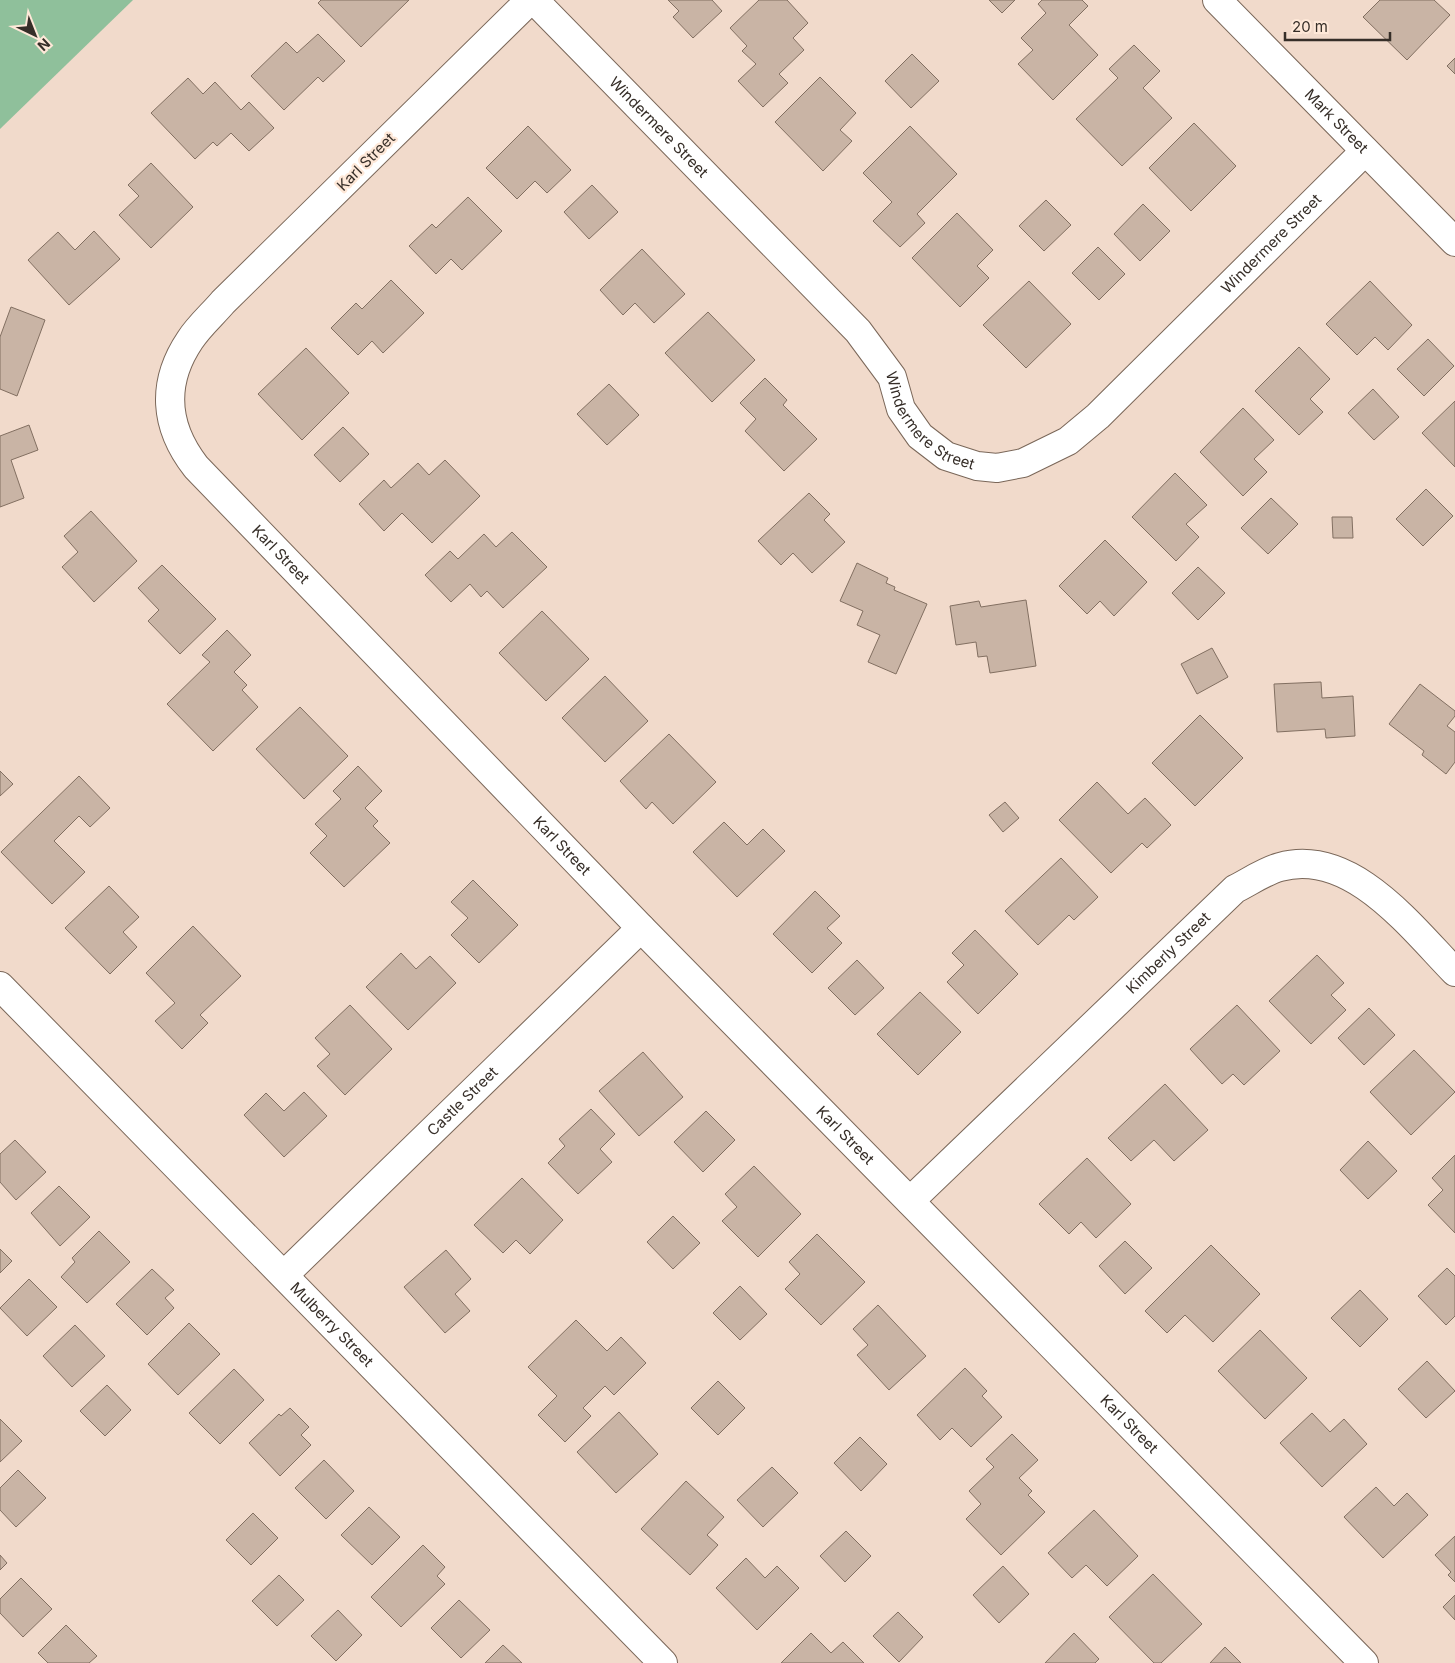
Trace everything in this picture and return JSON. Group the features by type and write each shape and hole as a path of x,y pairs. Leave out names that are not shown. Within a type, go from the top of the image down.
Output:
{"street":[{"name":"Karl Street","path":"530,0 224,302 191,339 173,372 170,389 174,428 181,448 196,467 641,928 1364,1663"},
{"name":"Windermere Street","path":"534,0 858,331 892,377 901,409 920,436 946,456 977,466 997,468 1024,463 1068,441 1098,416 1365,151"},
{"name":"Mark Street","path":"1217,0 1455,242"},
{"name":"Kimberly Street","path":"910,1201 1235,889 1280,867 1313,865 1348,874 1378,896 1455,972"},
{"name":"Castle Street","path":"284,1275 641,928"},
{"name":"Mulberry Street","path":"0,986 663,1663"}],"green space":[{"path":"0,0 133,0 0,129"}],"building":[{"path":"321,0 409,0 361,47 318,3"},
{"path":"668,0 712,0 722,11 693,38 673,17 679,11"},
{"path":"759,0 787,0 808,23 793,38 804,50 779,74 788,83 763,107 738,81 756,64 742,51 747,46 730,28"},
{"path":"989,0 1015,0 1002,13"},
{"path":"1042,0 1082,0 1088,6 1069,25 1098,55 1053,100 1018,64 1033,50 1021,38 1046,13 1038,4"},
{"path":"1380,0 1434,0 1450,15 1407,60 1363,17"},
{"path":"318,34 345,61 323,82 318,77 284,110 251,76 286,42 297,53"},
{"path":"1134,45 1160,71 1143,88 1172,118 1122,166 1076,119 1118,78 1109,69"},
{"path":"912,54 939,81 911,108 885,81"},
{"path":"1455,58 1455,74 1447,66"},
{"path":"820,77 856,113 840,130 852,141 823,171 775,122"},
{"path":"188,78 203,94 215,82 241,110 249,102 274,128 249,151 231,133 217,146 213,142 195,159 151,113"},
{"path":"1194,123 1236,166 1191,211 1149,168"},
{"path":"528,126 571,170 547,193 535,181 517,199 486,168"},
{"path":"910,126 957,174 917,214 925,223 900,247 873,221 892,202 863,173"},
{"path":"151,163 193,207 151,248 119,215 139,196 128,185"},
{"path":"592,185 618,212 589,239 564,212"},
{"path":"468,197 502,231 462,270 451,259 436,274 409,246 432,224 436,228"},
{"path":"1046,200 1071,225 1044,251 1019,226"},
{"path":"1143,204 1170,231 1140,261 1114,234"},
{"path":"957,213 993,250 977,266 989,278 960,307 912,258"},
{"path":"94,231 120,259 69,305 28,260 58,232 75,250"},
{"path":"1098,247 1125,274 1099,300 1072,273"},
{"path":"642,249 685,294 654,323 635,303 623,315 600,290"},
{"path":"391,280 424,313 383,353 372,341 358,355 331,328 356,303 362,309"},
{"path":"1029,281 1071,324 1026,368 983,325"},
{"path":"1370,281 1412,325 1388,350 1375,337 1357,355 1326,324"},
{"path":"11,307 45,320 17,396 0,389 0,337"},
{"path":"708,312 755,360 712,402 665,353"},
{"path":"1428,339 1454,366 1424,396 1397,369"},
{"path":"1299,347 1330,379 1310,399 1323,412 1299,435 1255,391"},
{"path":"306,348 349,393 302,440 258,394"},
{"path":"765,378 787,400 783,405 817,439 784,471 745,431 756,419 740,403"},
{"path":"609,384 639,415 607,445 577,414"},
{"path":"1373,389 1399,417 1374,440 1348,413"},
{"path":"1455,401 1455,467 1422,433"},
{"path":"1243,408 1274,440 1254,459 1267,472 1243,496 1200,452"},
{"path":"29,425 38,450 11,460 24,498 0,507 0,436"},
{"path":"343,427 369,454 340,482 314,455"},
{"path":"445,460 480,496 432,543 402,513 384,531 359,504 384,480 391,488 418,463 429,475"},
{"path":"1175,473 1207,505 1186,524 1199,537 1176,561 1132,517"},
{"path":"1426,489 1453,516 1423,546 1396,519"},
{"path":"809,493 830,514 824,520 845,542 812,573 793,553 781,565 758,541"},
{"path":"1271,498 1298,524 1268,554 1241,528"},
{"path":"91,511 137,561 94,602 62,567 78,552 64,536"},
{"path":"1332,517 1352,517 1353,538 1333,538"},
{"path":"512,532 547,567 503,608 487,591 481,597 470,584 451,602 425,575 450,551 458,559 484,534 496,547"},
{"path":"1105,540 1147,582 1114,616 1100,601 1087,614 1059,586"},
{"path":"857,563 888,578 886,583 895,587 894,590 927,604 896,674 868,662 880,635 857,625 863,611 840,601"},
{"path":"162,565 216,619 180,654 148,621 159,610 138,588"},
{"path":"1198,567 1225,593 1198,620 1172,593"},
{"path":"1026,600 1036,666 990,673 987,656 978,657 976,642 956,645 950,606 979,601 981,607"},
{"path":"542,611 589,659 546,701 499,653"},
{"path":"227,630 251,655 234,672 247,685 242,690 258,707 213,751 167,704 210,662 202,655"},
{"path":"1212,648 1228,677 1197,694 1181,664"},
{"path":"605,676 648,721 605,762 562,718"},
{"path":"1321,682 1322,698 1353,696 1355,736 1326,738 1325,729 1277,732 1274,684"},
{"path":"1420,684 1455,711 1455,716 1447,726 1455,732 1455,762 1446,774 1422,755 1424,751 1389,724"},
{"path":"300,707 348,756 304,799 256,749"},
{"path":"1200,715 1243,758 1195,806 1152,763"},
{"path":"669,734 716,782 673,824 652,802 646,809 620,781"},
{"path":"358,766 382,791 365,808 378,821 373,826 390,843 344,887 310,853 327,836 315,824 341,799 333,791"},
{"path":"0,771 13,784 0,796"},
{"path":"79,776 110,808 90,827 79,816 54,841 85,872 52,904 1,852"},
{"path":"1097,782 1128,814 1145,798 1171,825 1147,848 1142,843 1111,873 1059,820"},
{"path":"1005,802 1019,818 1003,832 989,815"},
{"path":"724,822 747,845 763,829 785,851 737,897 693,852"},
{"path":"1061,858 1098,897 1074,920 1069,915 1038,945 1005,911"},
{"path":"473,880 518,925 479,963 451,935 468,918 451,902"},
{"path":"109,886 139,917 123,932 137,947 110,974 65,928"},
{"path":"815,891 840,916 827,928 842,943 812,973 773,934"},
{"path":"193,926 241,976 200,1015 208,1023 182,1049 155,1021 175,1003 146,973"},
{"path":"975,930 1018,974 978,1014 947,982 964,965 952,953"},
{"path":"401,953 416,969 430,956 456,983 408,1030 366,987"},
{"path":"1317,955 1344,983 1331,995 1346,1010 1311,1044 1269,1001"},
{"path":"857,960 884,988 855,1015 828,988"},
{"path":"920,992 961,1032 918,1075 877,1034"},
{"path":"350,1005 392,1049 345,1095 317,1066 330,1054 315,1038"},
{"path":"1237,1005 1280,1051 1244,1085 1233,1074 1222,1084 1190,1049"},
{"path":"1369,1008 1395,1035 1364,1065 1338,1038"},
{"path":"1414,1050 1455,1092 1411,1135 1370,1092"},
{"path":"643,1052 683,1097 639,1136 599,1091"},
{"path":"1165,1084 1208,1130 1174,1161 1154,1140 1131,1161 1108,1138"},
{"path":"304,1092 327,1116 284,1157 244,1115 266,1093 284,1111"},
{"path":"591,1109 615,1134 600,1149 612,1162 578,1194 548,1163 565,1146 559,1139"},
{"path":"706,1111 735,1140 703,1172 674,1142"},
{"path":"15,1140 46,1172 16,1200 0,1182 0,1154"},
{"path":"1368,1141 1397,1171 1368,1199 1340,1170"},
{"path":"1455,1155 1455,1233 1428,1205 1443,1190 1432,1178"},
{"path":"1087,1158 1131,1204 1096,1238 1081,1222 1069,1234 1039,1204"},
{"path":"754,1166 801,1214 758,1257 722,1221 737,1207 725,1194"},
{"path":"522,1178 563,1220 530,1254 516,1240 503,1253 474,1225"},
{"path":"59,1186 90,1217 60,1246 31,1213"},
{"path":"673,1216 700,1243 673,1269 647,1242"},
{"path":"99,1231 130,1262 87,1303 61,1277 75,1262 72,1258"},
{"path":"817,1234 865,1282 821,1325 785,1289 800,1274 789,1262"},
{"path":"1125,1241 1152,1268 1125,1294 1099,1266"},
{"path":"1211,1245 1260,1294 1213,1342 1185,1315 1167,1333 1145,1311"},
{"path":"0,1249 12,1261 0,1273"},
{"path":"446,1250 471,1279 455,1294 470,1311 445,1333 404,1287"},
{"path":"1447,1268 1455,1276 1455,1316 1446,1325 1418,1296"},
{"path":"152,1269 174,1290 165,1298 174,1308 147,1335 116,1304"},
{"path":"29,1279 57,1307 27,1336 0,1308"},
{"path":"740,1286 767,1314 740,1340 713,1313"},
{"path":"1360,1290 1388,1319 1360,1347 1331,1318"},
{"path":"878,1305 926,1356 889,1390 857,1355 868,1345 853,1329"},
{"path":"576,1320 607,1351 621,1337 646,1363 614,1395 605,1386 583,1408 591,1416 565,1442 538,1415 557,1396 528,1367"},
{"path":"189,1323 220,1354 178,1395 148,1364"},
{"path":"75,1325 105,1356 72,1387 43,1356"},
{"path":"1260,1330 1307,1378 1265,1419 1218,1371"},
{"path":"1427,1361 1455,1391 1426,1418 1398,1389"},
{"path":"965,1368 987,1391 982,1396 1002,1417 971,1447 952,1428 940,1440 917,1415"},
{"path":"234,1369 264,1400 220,1444 189,1413"},
{"path":"718,1381 745,1408 718,1435 691,1408"},
{"path":"107,1385 131,1410 105,1436 80,1411"},
{"path":"290,1408 309,1427 301,1435 311,1445 280,1476 249,1443 279,1414 281,1416"},
{"path":"619,1412 658,1454 616,1493 577,1452"},
{"path":"1312,1413 1330,1432 1344,1419 1367,1444 1322,1487 1280,1443"},
{"path":"0,1419 22,1441 0,1462"},
{"path":"1012,1434 1038,1460 1019,1478 1032,1491 1028,1495 1045,1512 1001,1555 966,1519 981,1504 969,1491 994,1467 986,1459"},
{"path":"860,1437 887,1464 861,1491 834,1463"},
{"path":"324,1460 354,1491 326,1519 295,1488"},
{"path":"772,1467 798,1493 763,1527 737,1500"},
{"path":"18,1470 46,1498 16,1527 0,1510 0,1488"},
{"path":"686,1481 724,1517 707,1535 718,1545 690,1575 641,1529"},
{"path":"1376,1487 1394,1506 1407,1493 1428,1515 1383,1558 1344,1517"},
{"path":"369,1507 400,1537 372,1565 341,1535"},
{"path":"1094,1510 1138,1556 1107,1586 1086,1565 1072,1578 1048,1553"},
{"path":"253,1513 278,1538 251,1565 226,1540"},
{"path":"846,1531 871,1556 845,1582 820,1556"},
{"path":"1455,1536 1455,1582 1448,1575 1451,1572 1435,1555"},
{"path":"423,1545 445,1567 437,1576 445,1584 401,1627 371,1597"},
{"path":"0,1555 7,1563 0,1570"},
{"path":"746,1558 765,1578 777,1566 799,1588 757,1630 716,1588"},
{"path":"1003,1566 1029,1594 999,1623 973,1595"},
{"path":"1153,1574 1202,1624 1161,1663 1154,1663 1109,1617"},
{"path":"279,1575 304,1600 277,1626 252,1601"},
{"path":"21,1578 52,1609 23,1637 0,1613 0,1599"},
{"path":"1455,1595 1455,1620 1443,1607"},
{"path":"459,1600 490,1630 461,1658 431,1628"},
{"path":"338,1610 362,1635 336,1661 311,1636"},
{"path":"898,1612 923,1637 899,1662 873,1636"},
{"path":"66,1625 97,1656 89,1663 48,1663 38,1653"},
{"path":"811,1633 831,1653 843,1642 864,1663 781,1663"},
{"path":"1074,1633 1099,1659 1095,1663 1045,1663"},
{"path":"503,1645 522,1663 485,1663"},
{"path":"1225,1647 1241,1663 1210,1663"}]}
